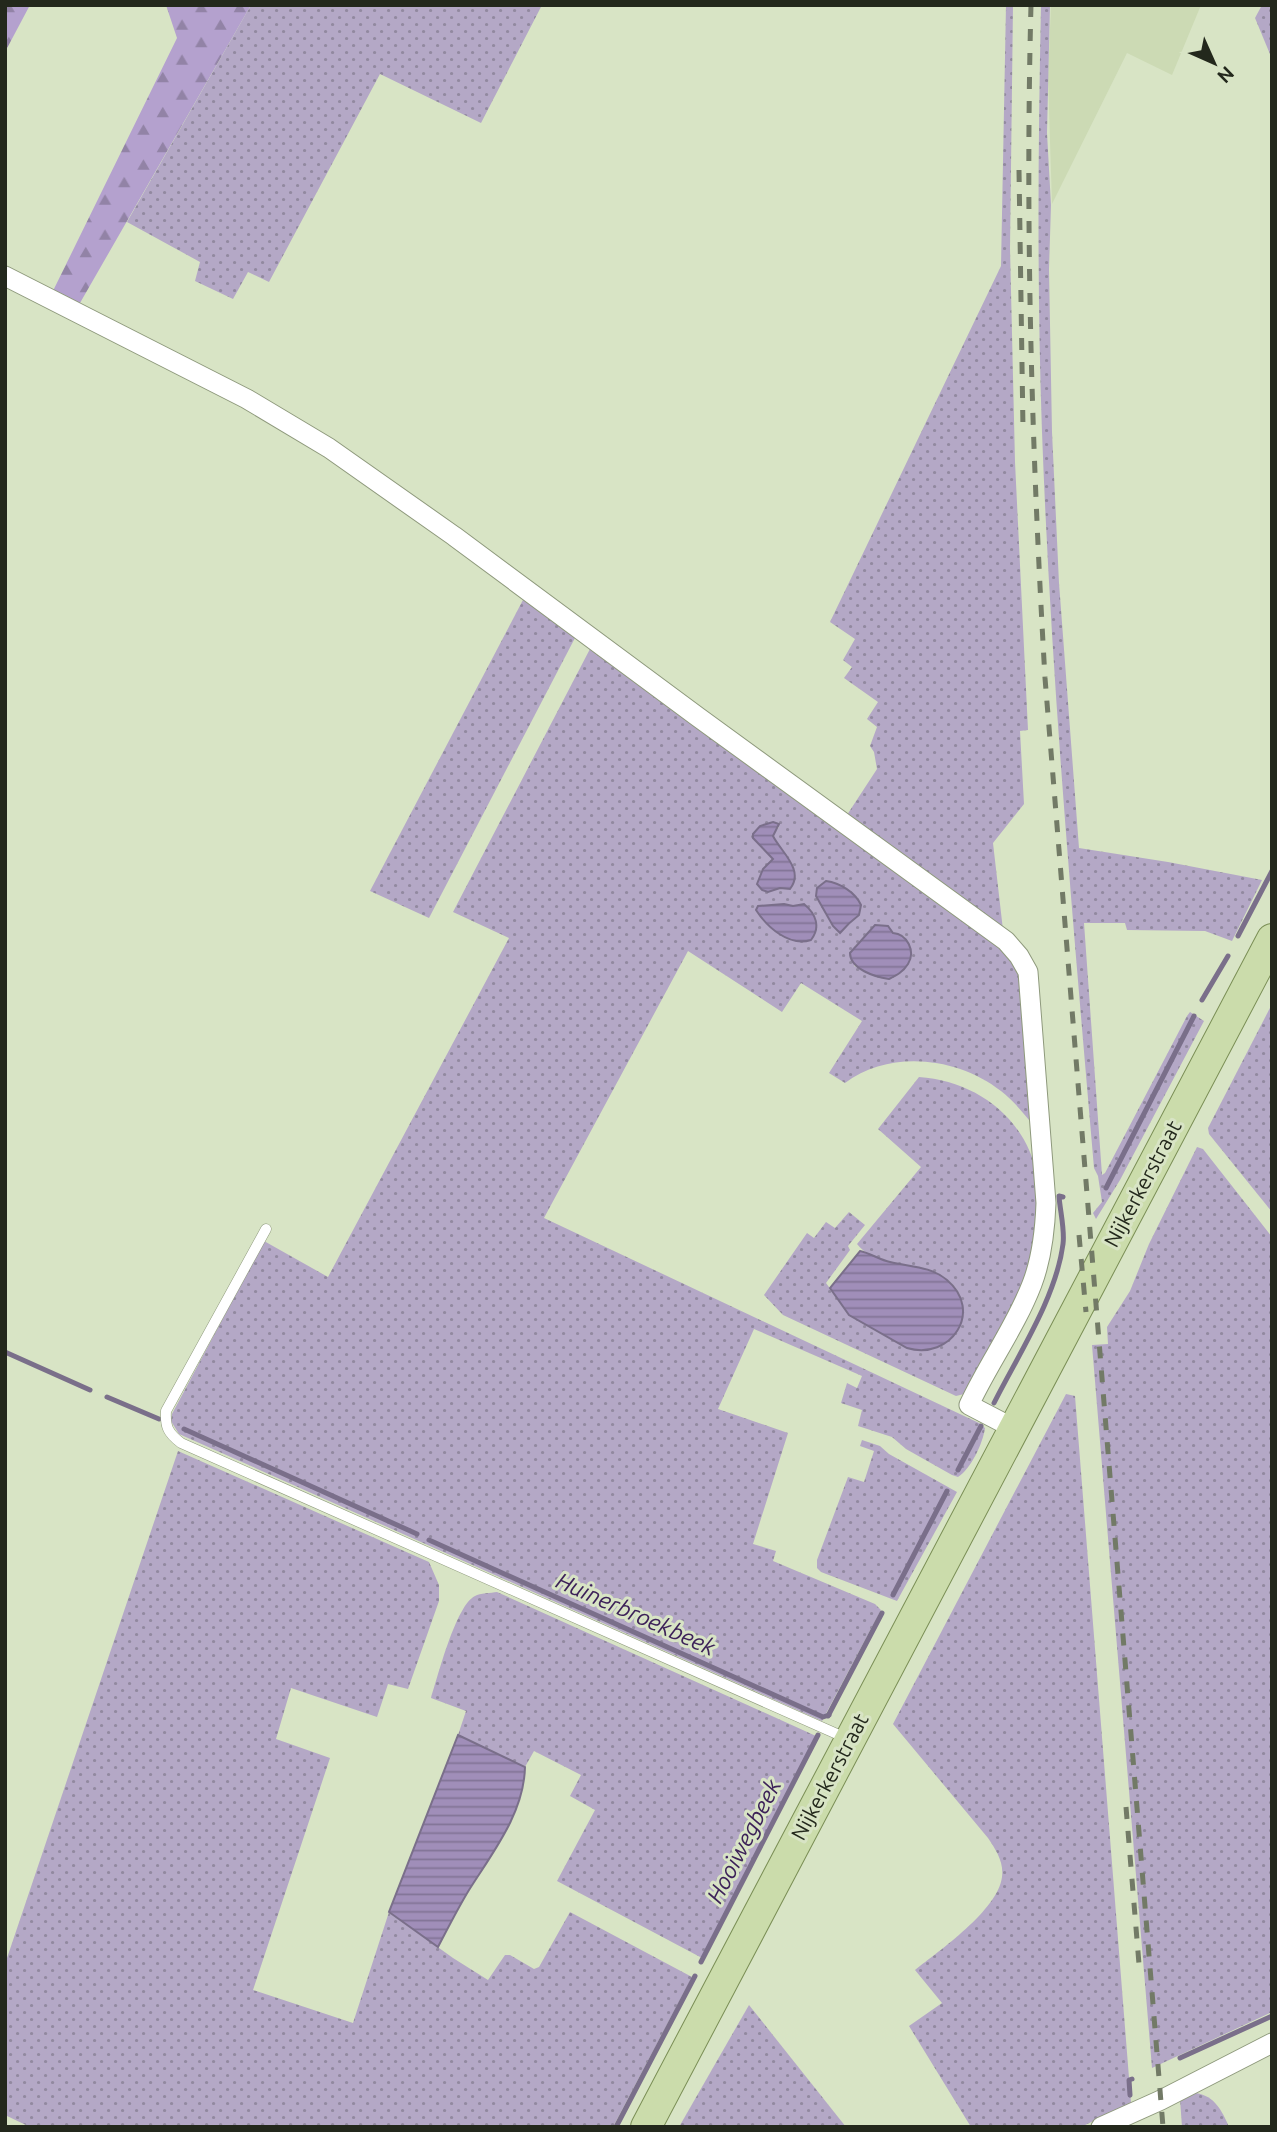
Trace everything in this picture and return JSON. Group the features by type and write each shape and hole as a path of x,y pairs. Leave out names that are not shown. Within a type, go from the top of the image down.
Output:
{"main road":[{"name":"Nijkerkerstraat","path":"646,2127 1013,1428 1185,1124 1272,939"}],"street":[{"path":"5,276 247,399 329,448 454,536 1006,941 1028,972 1046,1225 1038,1267 1027,1296 969,1405 1013,1428"},
{"path":"1101,2127 1161,2101 1272,2043"}],"lane":[{"path":"266,1228 166,1411 165,1426 171,1436 181,1443 849,1740"}],"shaded area":[{"path":"251,5 542,5 481,123 380,74 269,282 248,272 233,299 195,281 200,262 127,222"},
{"path":"1006,5 1013,5 1010,248 1015,462 1028,730 1020,731 1024,804 993,843 1003,930 845,818 877,769 870,746 877,727 867,719 878,702 844,678 852,667 843,660 855,639 830,622 1001,266"},
{"path":"1041,5 1050,5 1047,133 1051,205 1049,269 1052,432 1059,583 1079,848 1262,880 1232,941 1205,931 1127,930 1125,923 1084,923 1102,1175 1187,1016 1190,1012 1204,1021 1120,1180 1096,1219 1093,1213 1102,1202 1094,1168 1078,984 1046,524 1040,379"},
{"path":"1051,5 1201,5 1172,75 1127,53 1052,204 1048,78"},
{"path":"1262,5 1272,5 1272,59 1255,18"},
{"path":"524,598 576,636 429,918 370,891"},
{"path":"591,647 1018,961 1034,1126 1001,1091 965,1071 945,1065 903,1062 882,1065 845,1083 829,1073 862,1021 801,983 782,1012 688,951 544,1218 985,1428 972,1462 958,1477 952,1475 906,1449 892,1437 858,1426 862,1410 841,1403 847,1383 857,1388 862,1376 754,1329 718,1409 788,1433 753,1544 776,1551 773,1561 875,1604 881,1610 822,1721 179,1434 171,1421 172,1414 264,1241 328,1277 509,938 453,912","holes":["766,823 779,827 772,836 790,861 782,888 762,890 757,883 773,859","816,896 858,899 861,910 843,930 831,923","875,925 888,926 893,933 903,936 910,950 877,977 854,966 855,946"]},
{"path":"773,822 779,824 773,836 790,861 795,875 790,889 780,888 768,892 757,884 763,869 773,859 753,838 753,834 760,826"},
{"path":"826,881 846,889 861,905 859,915 840,933 816,896 817,888"},
{"path":"804,904 812,912 816,930 811,940 795,941 779,934 756,910 758,906"},
{"path":"875,925 888,926 909,944 911,954 906,967 889,979 864,971 851,959 850,953"},
{"path":"1272,1004 1272,1212 1209,1134 1208,1128"},
{"path":"919,1077 961,1086 996,1107 1023,1139 1038,1180 1035,1254 1030,1275 968,1393 956,1396 783,1315 764,1295 807,1233 814,1238 826,1222 835,1228 849,1212 865,1225 848,1246 850,1250 826,1283 849,1314 961,1322 961,1300 953,1285 940,1276 923,1270 885,1261 869,1254 857,1244 921,1167 878,1129"},
{"path":"1197,1147 1203,1149 1272,1237 1272,2012 1152,2068 1092,1345 1108,1344 1107,1327 1130,1291 1149,1244"},
{"path":"860,1251 886,1261 927,1269 947,1280 958,1292 963,1306 962,1319 949,1340 937,1347 923,1350 907,1348 849,1315 830,1288"},
{"path":"1066,1394 1075,1396 1131,2103 1081,2127 971,2127 909,2026 942,2003 915,1970 966,1929 990,1903 998,1890 1002,1866 988,1838 893,1724"},
{"path":"862,1440 880,1446 889,1454 957,1492 897,1601 821,1572 817,1568 817,1560 848,1477 864,1482 874,1451 860,1446"},
{"path":"178,1451 429,1562 439,1585 439,1601 408,1689 388,1684 377,1717 291,1688 276,1739 330,1758 253,1990 353,2023 389,1912 488,1980 505,1955 510,1955 534,1969 539,1967 570,1912 692,1977 613,2127 30,2127 5,2115 5,1964"},
{"path":"497,1592 816,1736 702,1958 557,1881 595,1810 570,1796 581,1775 534,1751 525,1767 458,1735 466,1711 431,1698 448,1642 461,1613 475,1596"},
{"path":"458,1735 525,1767 519,1800 506,1831 438,1947 389,1912"},
{"path":"749,2005 846,2127 679,2127"},
{"path":"1196,2093 1213,2101 1229,2127 1182,2127 1180,2099"}],"green space":[{"path":"5,5 30,5 5,52"},
{"path":"166,5 251,5 80,303 51,295 177,38"}],"waterway":[{"path":"1238,936 1272,871"},
{"path":"1202,1000 1228,956"},
{"path":"1106,1188 1194,1016"},
{"path":"994,1403 1035,1326 1053,1285 1063,1244 1059,1196 1063,1197"},
{"name":"Huinerbroekbeek","path":"5,1352 90,1390"},
{"name":"Huinerbroekbeek","path":"107,1397 159,1419"},
{"path":"958,1470 981,1426"},
{"name":"Huinerbroekbeek","path":"184,1429 417,1534"},
{"path":"893,1595 947,1491"},
{"name":"Huinerbroekbeek","path":"429,1540 823,1717 829,1715"},
{"path":"828,1716 882,1613"},
{"name":"Hooiwegbeek","path":"701,1962 818,1735"},
{"name":"Hooiwegbeek","path":"616,2127 695,1976"},
{"path":"1180,2058 1272,2016"},
{"path":"1130,2095 1129,2080 1132,2079"}],"railway":[{"path":"1031,5 1031,342 1045,678 1163,2127"},
{"path":"1019,170 1023,429"},
{"path":"1079,1235 1086,1312"},
{"path":"1126,1807 1139,1964"}]}
